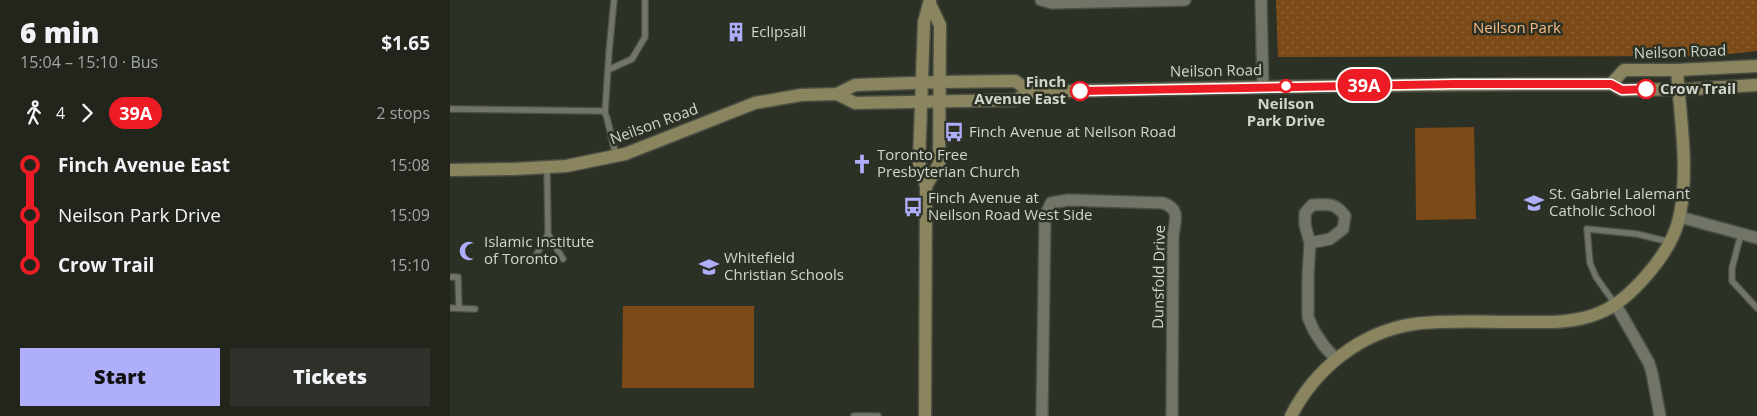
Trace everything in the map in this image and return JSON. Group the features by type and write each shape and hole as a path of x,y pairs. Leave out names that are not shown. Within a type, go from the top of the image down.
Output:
{"main road":[{"path":"926,186 939,164 940,25 930,2"},
{"path":"925,416 926,186 919,163 920,82 924,22 930,2"},
{"name":"Neilson Road","path":"1611,84 1623,70 1677,70 1757,66"},
{"path":"1291,416 1304,392 1336,360 1351,348 1375,336 1411,325 1447,322 1557,322 1598,314 1616,305 1658,263 1670,242 1680,217 1684,182 1677,70"},
{"name":"Neilson Road","path":"450,170 566,166 616,156 755,103 801,96 837,94 854,85 1015,81 1031,92"},
{"name":"Neilson Road","path":"837,94 855,103 1015,100 1031,92 1263,87 1611,84 1622,90 1757,85"}],"street":[{"path":"1041,0 1052,3 1185,0"},
{"path":"1261,0 1263,87"},
{"name":"Dunsfold Drive","path":"1042,416 1045,216 1051,203 1068,200 1163,203 1172,207 1175,212 1176,219 1173,236 1172,416"},
{"path":"1680,217 1742,232 1757,238"},
{"path":"1310,243 1308,317 1317,335 1336,360"},
{"path":"1616,305 1649,363 1660,416"}],"lane":[{"path":"614,0 605,113 616,156"},
{"path":"608,70 632,60 645,37 645,0"},
{"path":"450,109 587,110 605,113"},
{"path":"533,261 548,234 547,167"},
{"path":"1616,305 1596,277 1590,263 1587,230 1637,234 1670,242"},
{"path":"1742,232 1732,268 1732,281 1757,308"},
{"path":"548,234 563,259"},
{"path":"450,277 458,277 459,308"},
{"path":"450,308 475,309"},
{"path":"854,416 878,416"}],"green space":[{"name":"Neilson Park","path":"1276,0 1757,0 1757,51 1709,56 1278,57"},
{"path":"1474,127 1476,219 1416,220 1415,128"},
{"path":"623,306 754,306 754,388 622,388"}],"bus line":[{"name":"39A","path":"1080,91 1454,84 1611,84 1622,90 1646,89"}],"place":[{"name":"Eclipsall","path":"736,32"},
{"name":"Neilson Park Drive","path":"1286,86"},
{"name":"Crow Trail","path":"1646,89"},
{"name":"Finch Avenue East","path":"1080,91"},
{"name":"Finch Avenue at Neilson Road","path":"954,132"},
{"name":"Toronto Free Presbyterian Church","path":"862,164"},
{"name":"St. Gabriel Lalemant Catholic School","path":"1534,203"},
{"name":"Finch Avenue at Neilson Road West Side","path":"913,207"},
{"name":"Islamic Institute of Toronto","path":"469,251"},
{"name":"Whitefield Christian Schools","path":"709,267"}]}
